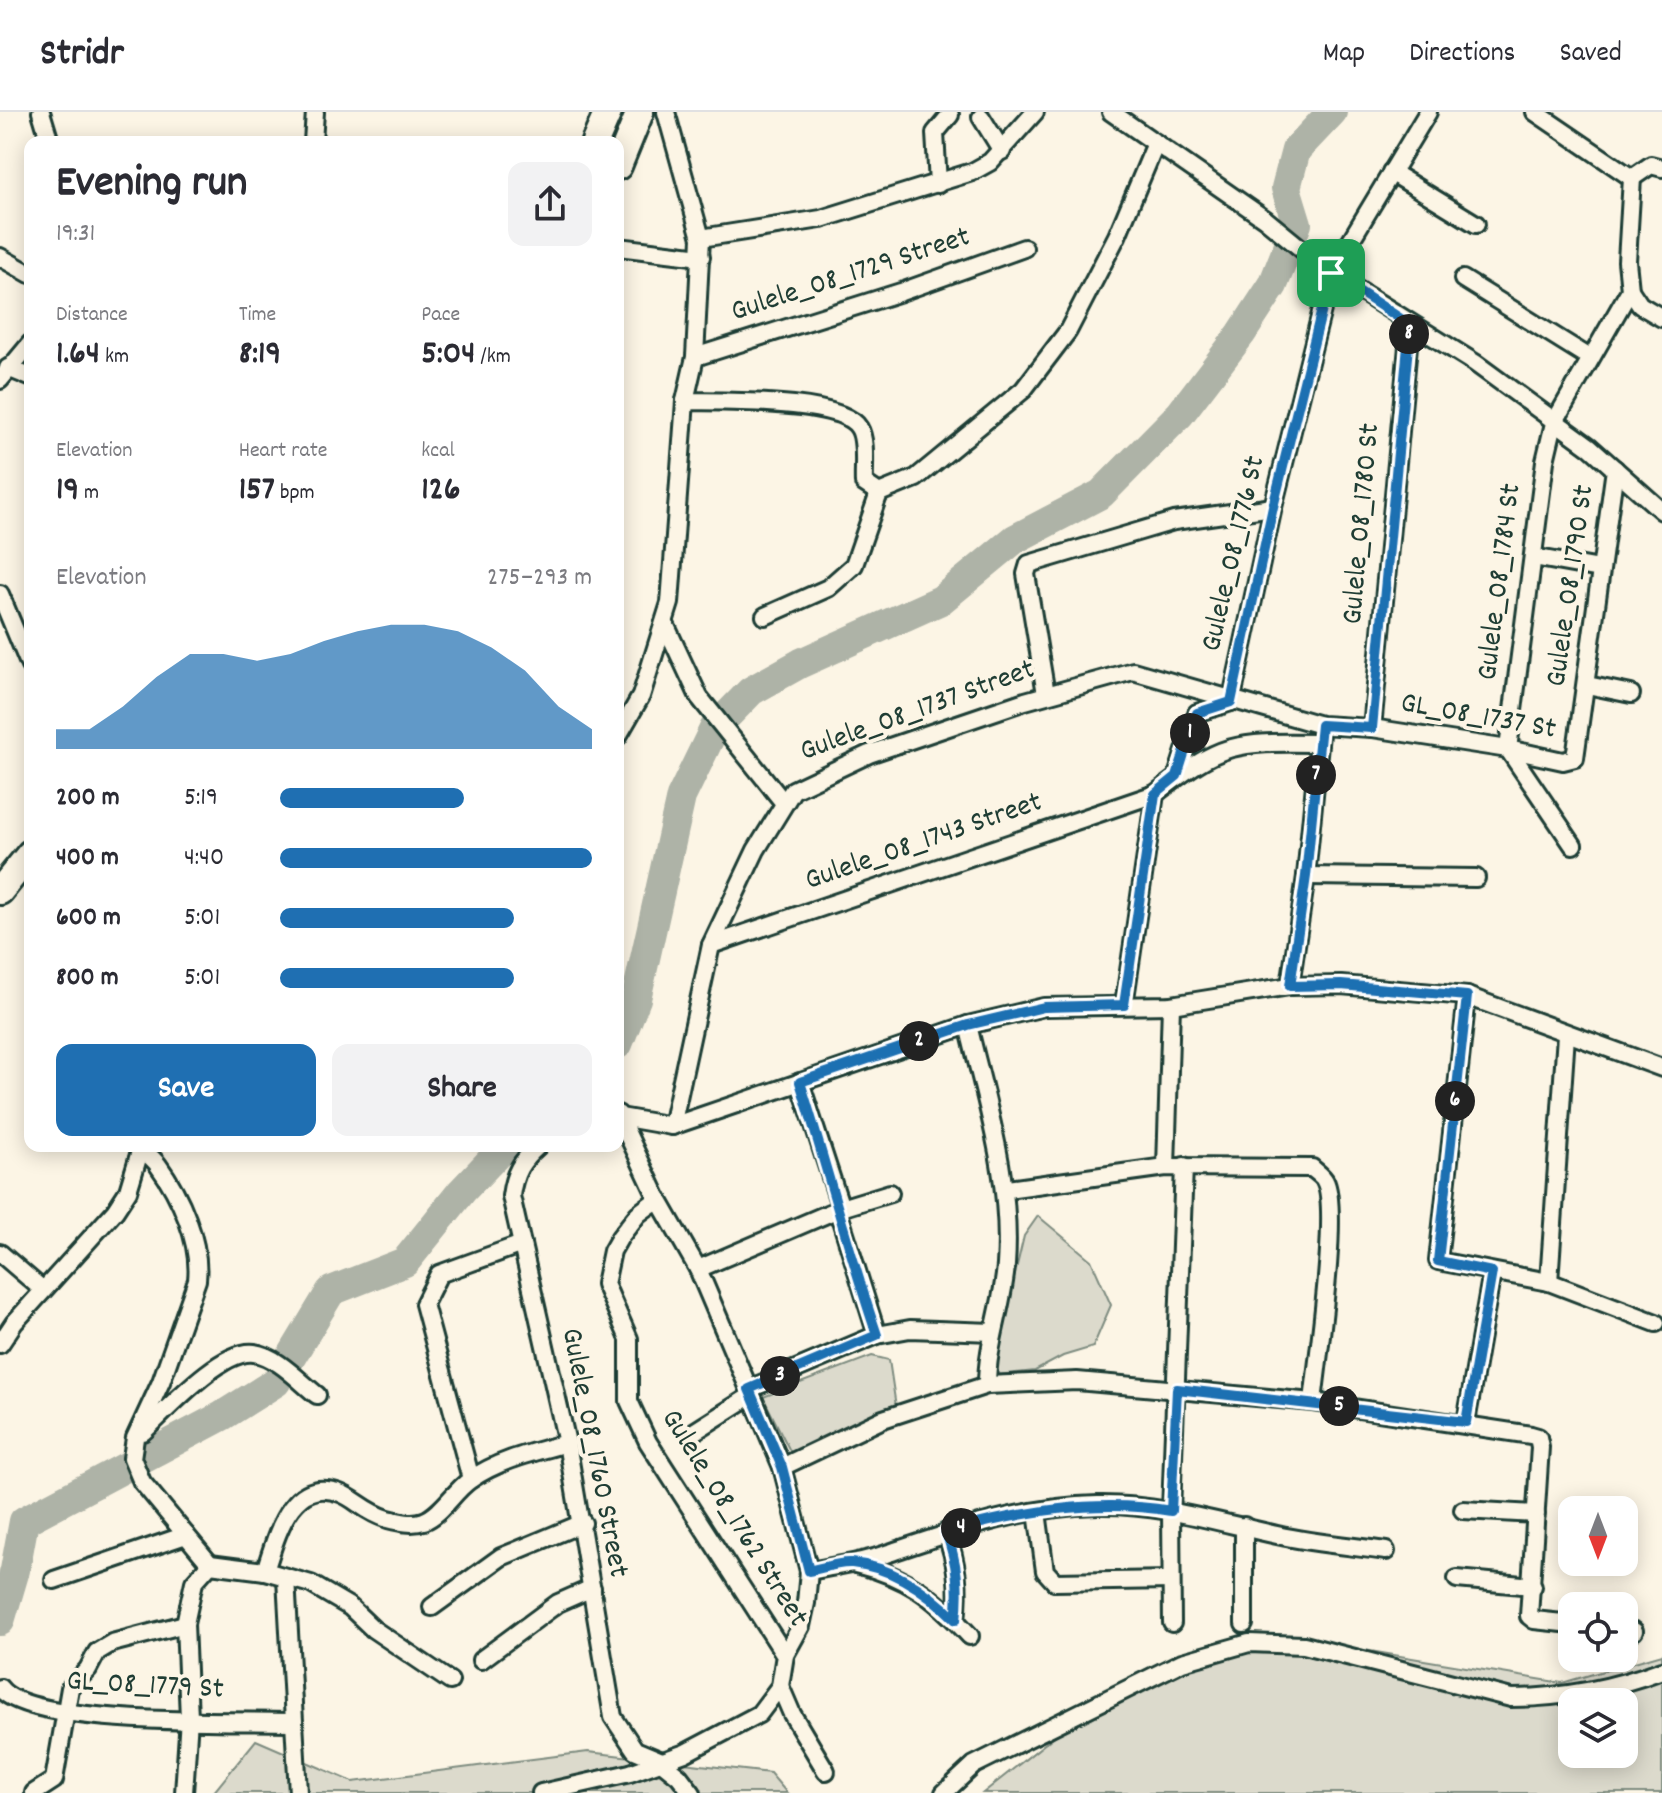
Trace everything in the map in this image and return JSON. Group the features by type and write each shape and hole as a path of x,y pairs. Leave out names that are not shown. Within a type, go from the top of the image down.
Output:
{"highway":[{"path":"598,136 608,112"},
{"path":"624,151 640,112"},
{"path":"2,897 24,863"},
{"path":"2,897 24,882"}],"street":[{"path":"41,112 48,136"},
{"path":"313,136 315,112"},
{"path":"624,726 641,696 665,624 676,545 685,401 695,357 701,238 666,112"},
{"path":"701,238 821,219 972,172 1002,151 1035,112"},
{"path":"1111,112 1265,219 1331,273 1475,363 1615,469 1662,511"},
{"name":"Gulele_08_1776 St","path":"1231,702 1273,507 1331,273 1428,112"},
{"path":"1537,112 1632,178"},
{"path":"938,184 935,133 950,115"},
{"path":"981,117 1002,151"},
{"path":"765,616 828,588 854,565 879,493 916,478 1023,390 1068,331 1117,236 1156,143"},
{"path":"1632,178 1651,165 1662,168"},
{"path":"1391,172 1476,224"},
{"path":"1632,178 1627,261 1630,290 1640,305 1662,318"},
{"path":"624,248 701,257"},
{"name":"Gulele_08_1729 Street","path":"695,357 901,292 1024,248"},
{"path":"0,257 24,271"},
{"path":"1463,279 1590,358"},
{"name":"Gulele_08_1784 St","path":"1508,749 1545,461 1554,423 1630,290"},
{"name":"Gulele_08_1780 St","path":"1372,728 1410,325"},
{"path":"4,374 24,351"},
{"path":"4,374 24,376"},
{"path":"685,401 780,404 822,409 853,421 861,433 864,483 879,493"},
{"name":"Gulele_08_1790 St","path":"1575,758 1615,469"},
{"path":"1046,694 1026,574 1029,564 1162,524 1273,507"},
{"path":"1533,557 1600,569"},
{"path":"0,594 24,652"},
{"path":"665,624 699,697 742,755 784,803"},
{"name":"Gulele_08_1737 Street","path":"672,1126 711,945 756,850 784,803 801,784 869,754 1118,672 1143,671 1231,702"},
{"path":"1587,685 1631,694"},
{"path":"1177,776 1197,713 1231,702"},
{"name":"GL_08_1737 St","path":"1231,702 1321,725 1372,728 1508,749 1563,761 1575,758"},
{"path":"1290,986 1306,876 1321,725"},
{"path":"1124,1005 1155,794 1214,752 1242,743 1319,743"},
{"path":"1508,749 1573,845"},
{"name":"Gulele_08_1743 Street","path":"711,945 1155,794"},
{"path":"1306,876 1476,878"},
{"path":"624,1117 672,1126 968,1025 1044,1007 1171,1005 1290,986 1341,985 1467,996 1662,1068"},
{"path":"1467,996 1438,1261 1549,1282 1656,1323"},
{"path":"1166,1167 1171,1005"},
{"path":"968,1025 1007,1189 1006,1269 993,1332 987,1385"},
{"path":"1549,1282 1566,1035"},
{"path":"800,1082 841,1208 842,1231 877,1335"},
{"path":"541,1793 630,1773 685,1753 759,1714 780,1686 785,1655 801,1626 809,1571 782,1467 698,1269 658,1199 624,1127"},
{"path":"0,1344 43,1290 115,1211 128,1191 140,1152"},
{"path":"146,1152 177,1198 197,1252 198,1265 197,1280 161,1382 135,1438 132,1458 142,1482 156,1495 210,1564 265,1571 311,1584 350,1607 373,1629 450,1681"},
{"name":"Gulele_08_1760 Street","path":"531,1152 523,1159 511,1196 583,1523 613,1717 635,1750 659,1760 679,1776 692,1793"},
{"path":"1172,1623 1171,1511 1184,1166"},
{"path":"1007,1189 1166,1167 1312,1168 1325,1181 1328,1259 1313,1402"},
{"path":"698,1269 841,1208 890,1193"},
{"name":"Gulele_08_1762 Street","path":"658,1199 638,1214 620,1237 612,1251 605,1284 629,1339 629,1401 648,1442 785,1655"},
{"path":"471,1479 424,1304 439,1274 522,1244"},
{"path":"0,1253 43,1290"},
{"path":"1466,1422 1492,1272"},
{"path":"689,1435 750,1392 877,1335 910,1329 993,1332"},
{"path":"135,1438 215,1367 237,1355 254,1353 272,1360 317,1395"},
{"path":"782,1467 883,1419 987,1385 1077,1381 1313,1402 1466,1422 1538,1437 1533,1586 1529,1616 1534,1620 1558,1623"},
{"path":"265,1571 282,1523 299,1498 313,1492 341,1493 374,1515 415,1523 428,1520 471,1479 509,1459 567,1443"},
{"path":"809,1571 884,1555 946,1532 1037,1512 1095,1505 1138,1505 1277,1535 1386,1551"},
{"path":"1463,1510 1536,1514"},
{"path":"1037,1512 1045,1571 1055,1582 1171,1580"},
{"path":"432,1607 501,1557 583,1523"},
{"path":"1244,1526 1244,1624"},
{"path":"946,1532 957,1565 960,1590 956,1620"},
{"path":"54,1580 186,1535"},
{"path":"850,1562 908,1581 956,1620 970,1636"},
{"path":"184,1793 189,1718 185,1624 194,1582 210,1564"},
{"path":"286,1578 298,1793"},
{"path":"1457,1579 1533,1586"},
{"path":"481,1660 558,1603 592,1588"},
{"path":"34,1793 54,1780 70,1688 88,1669 97,1652 112,1643 185,1624"},
{"path":"944,1793 974,1765 1168,1669 1249,1643 1304,1645 1511,1698 1536,1698 1626,1683 1662,1670"},
{"path":"780,1686 792,1714 826,1771"},
{"name":"GL_08_1779 St","path":"1,1693 17,1703 64,1713 293,1722"}],"shaded area":[{"path":"1038,1216 1091,1260 1111,1305 1093,1347 1063,1356 1035,1371 997,1375 992,1371 1024,1236"},
{"path":"872,1356 889,1360 897,1413 791,1453 763,1397"},
{"path":"1280,1636 1562,1683 1600,1672 1638,1672 1638,1661 1662,1654 1662,1793 983,1793 1111,1691"},
{"path":"256,1740 353,1782 588,1752 770,1773 787,1793 213,1793"}],"waterway":[{"path":"624,1029 636,999 681,797 714,729 751,691 801,663 941,600 1015,539 1101,494 1180,414 1241,334 1273,285 1297,224 1286,188 1296,150 1332,112"},
{"path":"0,1621 15,1570 24,1521 222,1416 276,1382 331,1291 405,1262 462,1191 499,1152"}],"route":[{"path":"1331,273 1410,325 1372,728 1321,725 1306,876 1290,986 1413,989 1467,996 1438,1261 1492,1272 1466,1422 1313,1402 1177,1389 1171,1511 1138,1505 1095,1505 990,1520 946,1532 957,1565 960,1590 956,1620 908,1581 888,1572 850,1562 809,1571 782,1467 749,1389 877,1335 842,1231 841,1208 800,1082 968,1025 1044,1007 1124,1005 1155,794 1177,776 1197,713 1231,702 1273,507 1331,273"}]}
